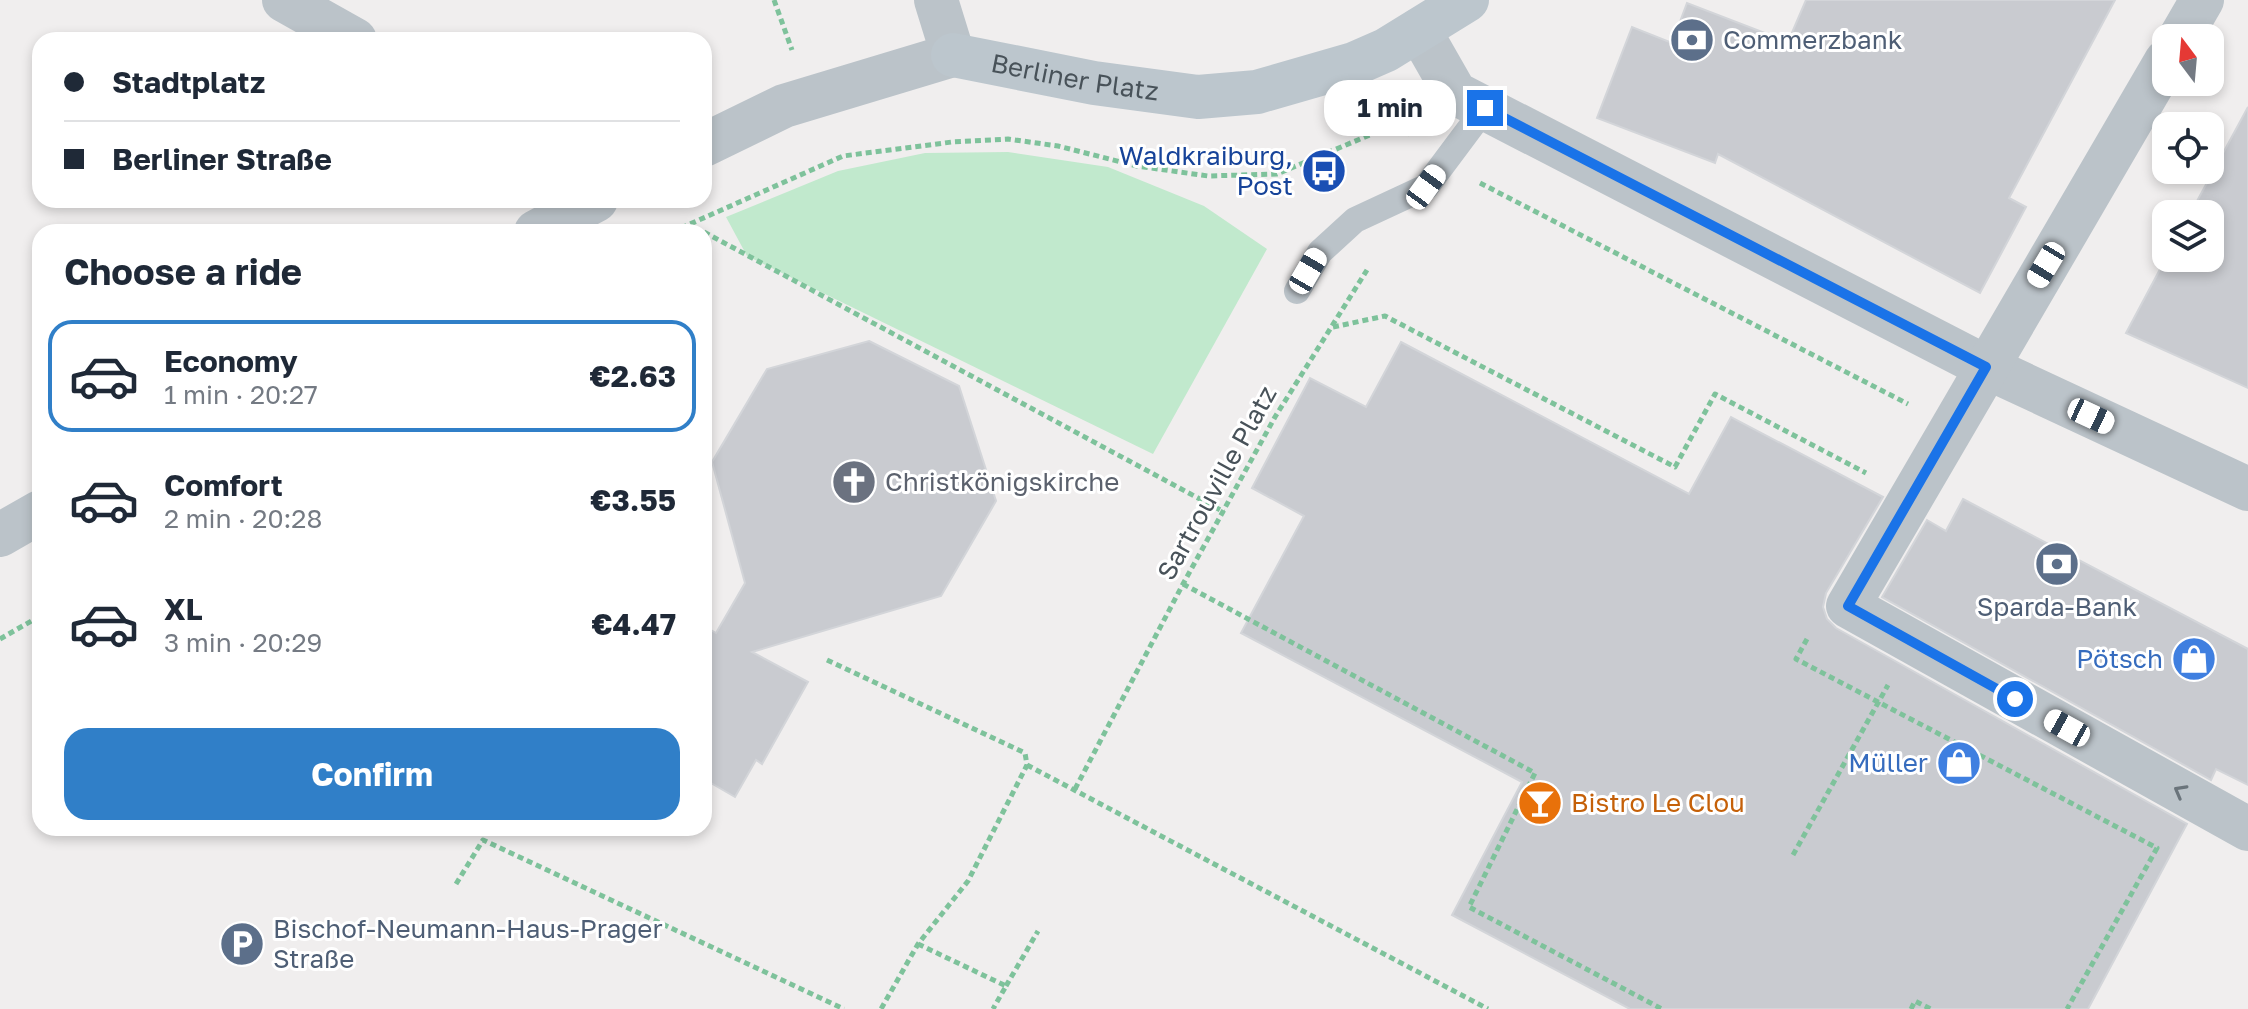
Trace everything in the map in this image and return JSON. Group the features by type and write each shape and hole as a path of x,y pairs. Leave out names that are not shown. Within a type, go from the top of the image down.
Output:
{"street":[{"path":"284,0 341,32"},
{"path":"936,0 953,55"},
{"name":"Berliner Platz","path":"712,141 784,106 953,55 1094,83 1198,97 1257,92 1309,79 1386,50 1467,0"},
{"path":"2188,24 2202,0"},
{"path":"1419,30 1455,93 1986,367 2248,489"},
{"path":"2152,85 1848,606 2248,829"},
{"path":"540,219 572,208"},
{"path":"0,535 32,517"}],"lane":[{"path":"1297,291 1320,252 1355,220 1426,187 1485,108"}],"path":[{"path":"1398,124 1443,164 1952,426"},
{"path":"688,224 843,156"},
{"name":"Sartrouville Platz","path":"1075,789 1275,417 1362,280 1398,199"},
{"path":"712,236 1224,512"},
{"path":"1333,327 1385,316 1675,467 1715,394 1877,478"},
{"path":"1183,584 1535,773 1469,907 1662,1009"},
{"path":"0,639 32,621"},
{"path":"1809,635 1796,659 2157,848 2067,1009"},
{"path":"1793,855 1912,642"},
{"path":"827,660 1025,753 1027,765 968,881 918,944 881,1009"},
{"path":"1027,765 1488,1009"},
{"path":"456,884 483,840 844,1009"},
{"path":"993,1009 1038,931"},
{"path":"918,944 1006,986"},
{"path":"1911,1009 1915,1001 1931,1009"}],"green space":[{"path":"1008,152 1108,167 1204,206 1267,249 1153,454 747,256 726,217 838,171 925,153"}],"building":[{"path":"1806,0 2115,0 2009,198 2026,207 1980,293 1718,154 1715,163 1597,118 1632,27 1672,43 1687,3 1788,42"},
{"path":"2248,107 2248,388 2126,333 2159,272 2224,272 2224,200 2198,200 2206,184 2224,184 2224,151"},
{"name":"Christkönigskirche","path":"869,341 959,386 996,501 941,596 752,652 808,682 762,764 756,760 735,797 712,784 712,631 716,633 745,583 712,462 767,369"},
{"path":"1401,342 1689,494 1731,417 1883,497 1826,593 1823,607 1827,619 1836,628 2187,824 2088,1009 1630,1009 1452,915 1522,782 1241,633 1304,516 1252,488 1310,378 1366,407"},
{"path":"1963,499 2248,649 2248,785 2216,769 2211,780 1882,597 1927,520 1946,531"}],"place":[{"name":"Commerzbank","path":"1692,40"},
{"name":"Waldkraiburg, Post","path":"1324,171"},
{"name":"Christkönigskirche","path":"854,482"},
{"name":"Sparda-Bank","path":"2057,564"},
{"name":"Pötsch","path":"2194,659"},
{"name":"Müller","path":"1959,763"},
{"name":"Bistro Le Clou","path":"1540,803"},
{"name":"Bischof-Neumann-Haus-Prager Straße","path":"242,944"}],"route":[{"path":"1485,108 1986,367 1848,606 2015,699"}]}
